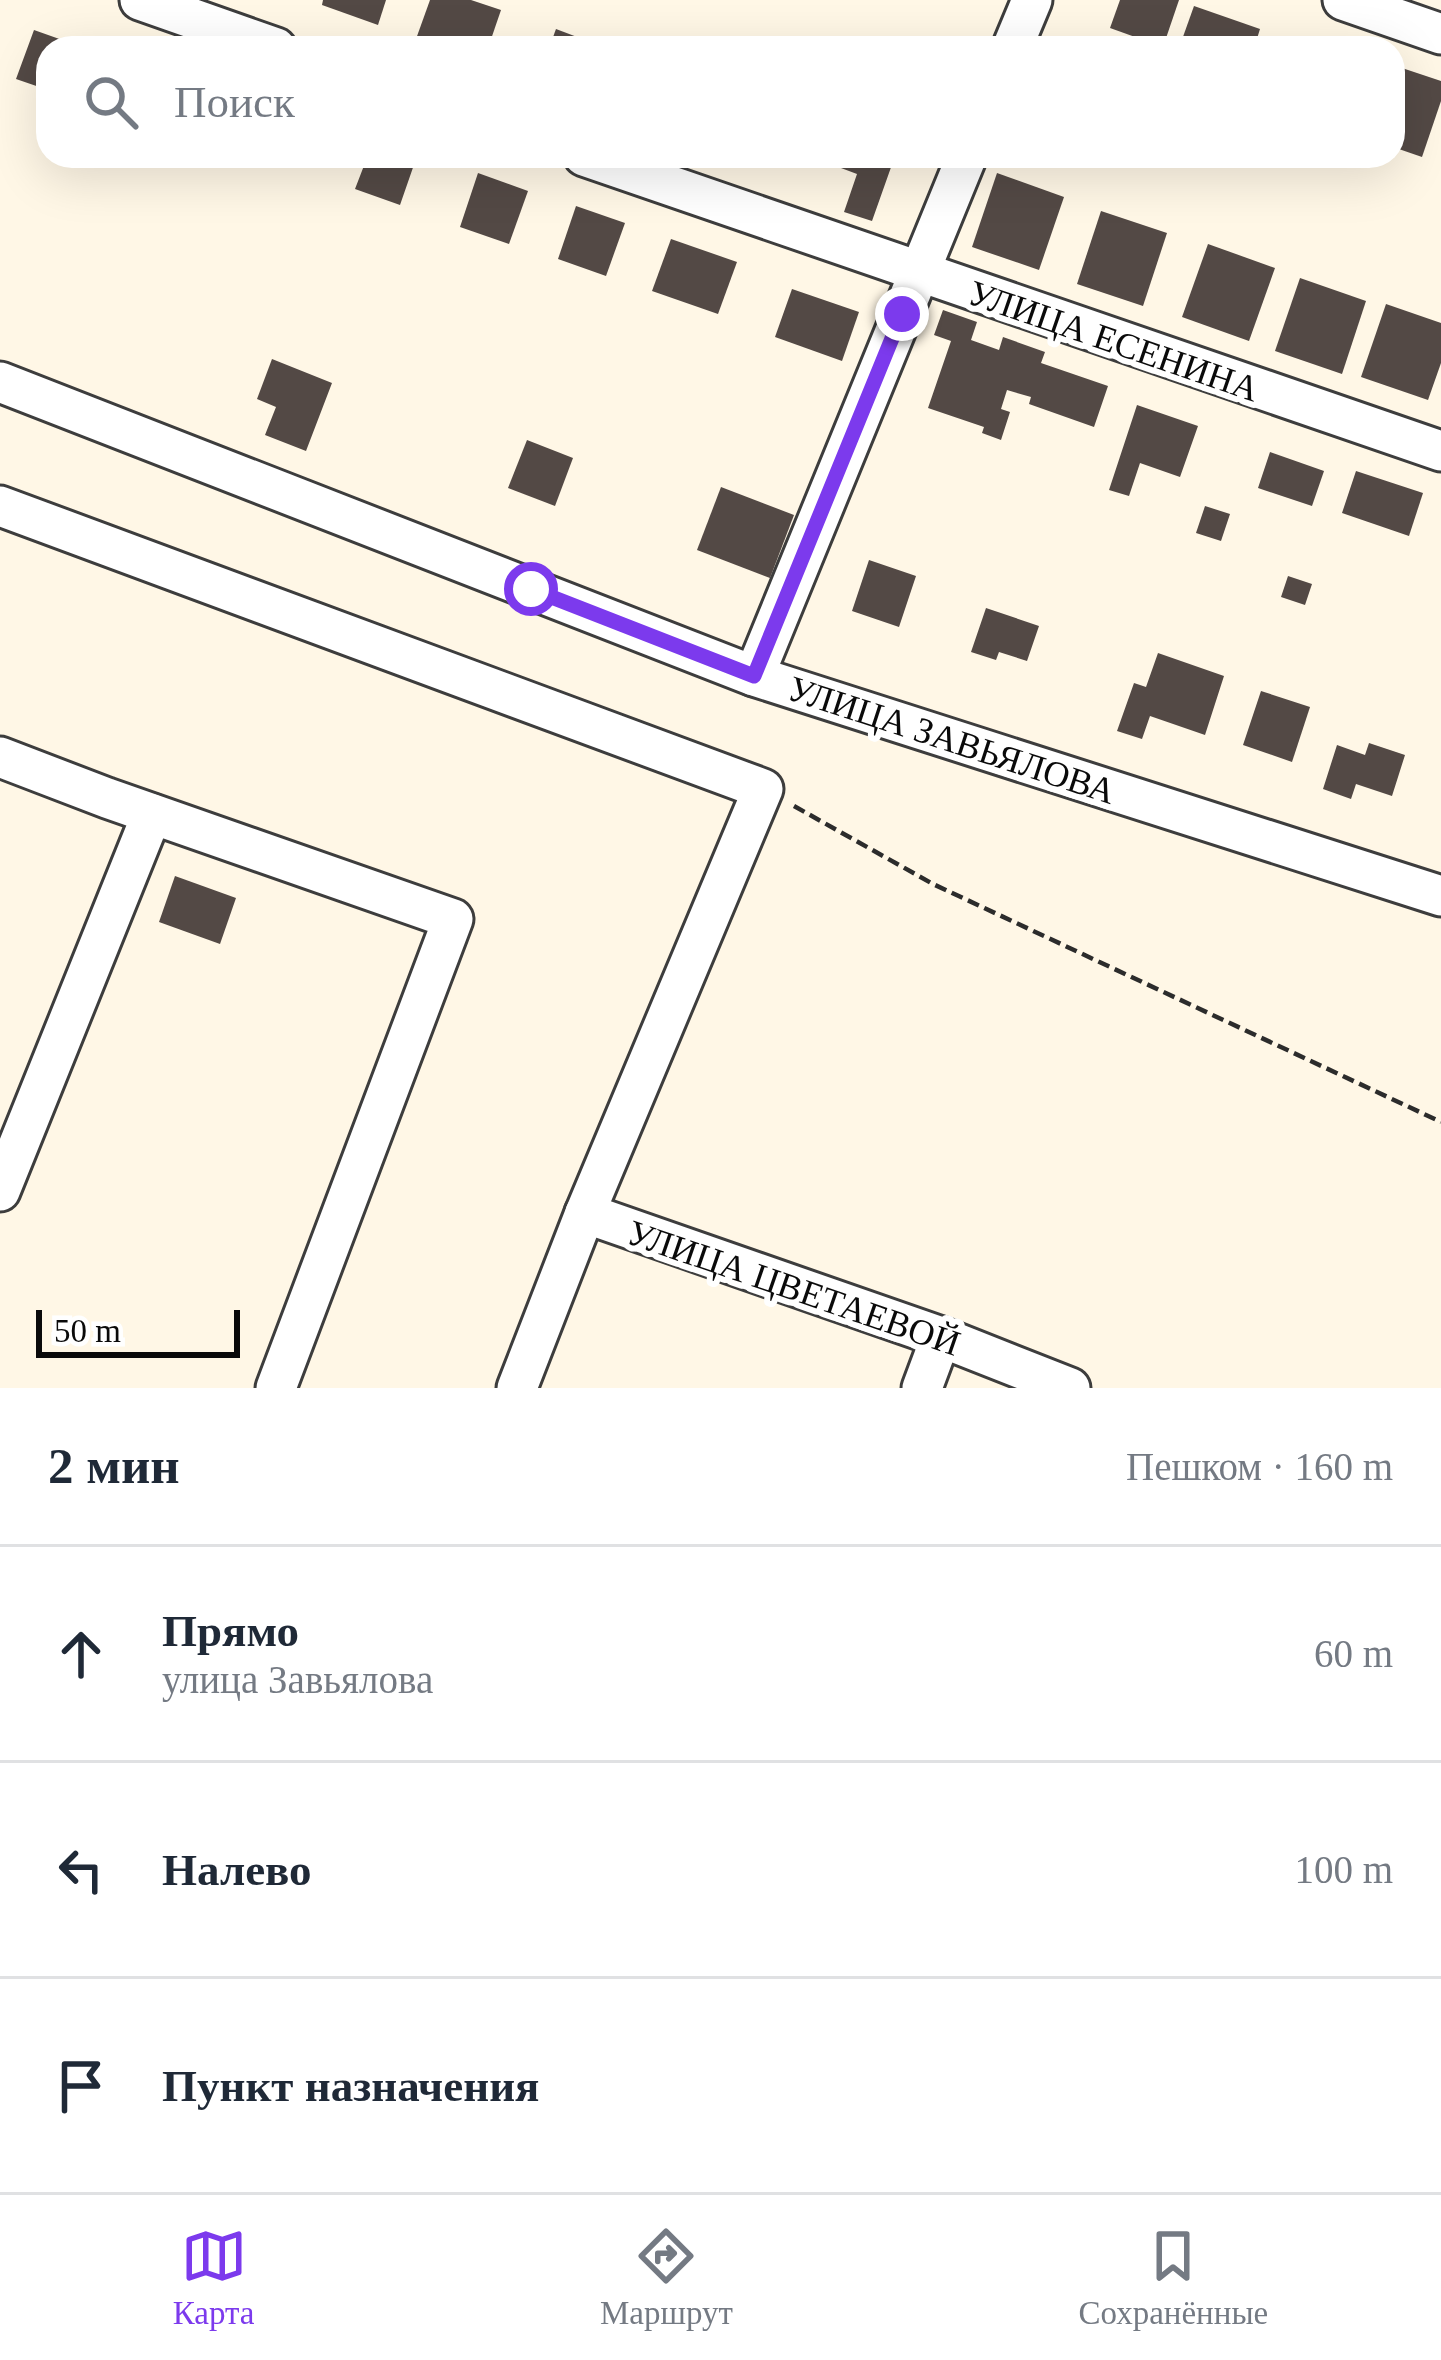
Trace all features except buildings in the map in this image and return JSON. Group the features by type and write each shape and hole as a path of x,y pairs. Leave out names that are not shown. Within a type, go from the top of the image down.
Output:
{"street":[{"path":"140,0 243,36"},
{"path":"1017,36 1032,0"},
{"path":"1342,0 1441,34"},
{"name":"УЛИЦА ЕСЕНИНА","path":"618,168 1441,452"},
{"path":"754,676 962,168"},
{"name":"УЛИЦА ЗАВЬЯЛОВА","path":"0,382 754,676 1441,896"},
{"path":"0,506 763,789 517,1388"},
{"path":"0,757 453,919 276,1388"},
{"path":"0,1191 152,814"},
{"name":"УЛИЦА ЦВЕТАЕВОЙ","path":"585,1213 941,1337 1070,1388"},
{"path":"922,1388 941,1337"}],"path":[{"path":"763,789 933,884 1441,1122"}],"route":[{"path":"531,589 754,676 902,314"}]}
